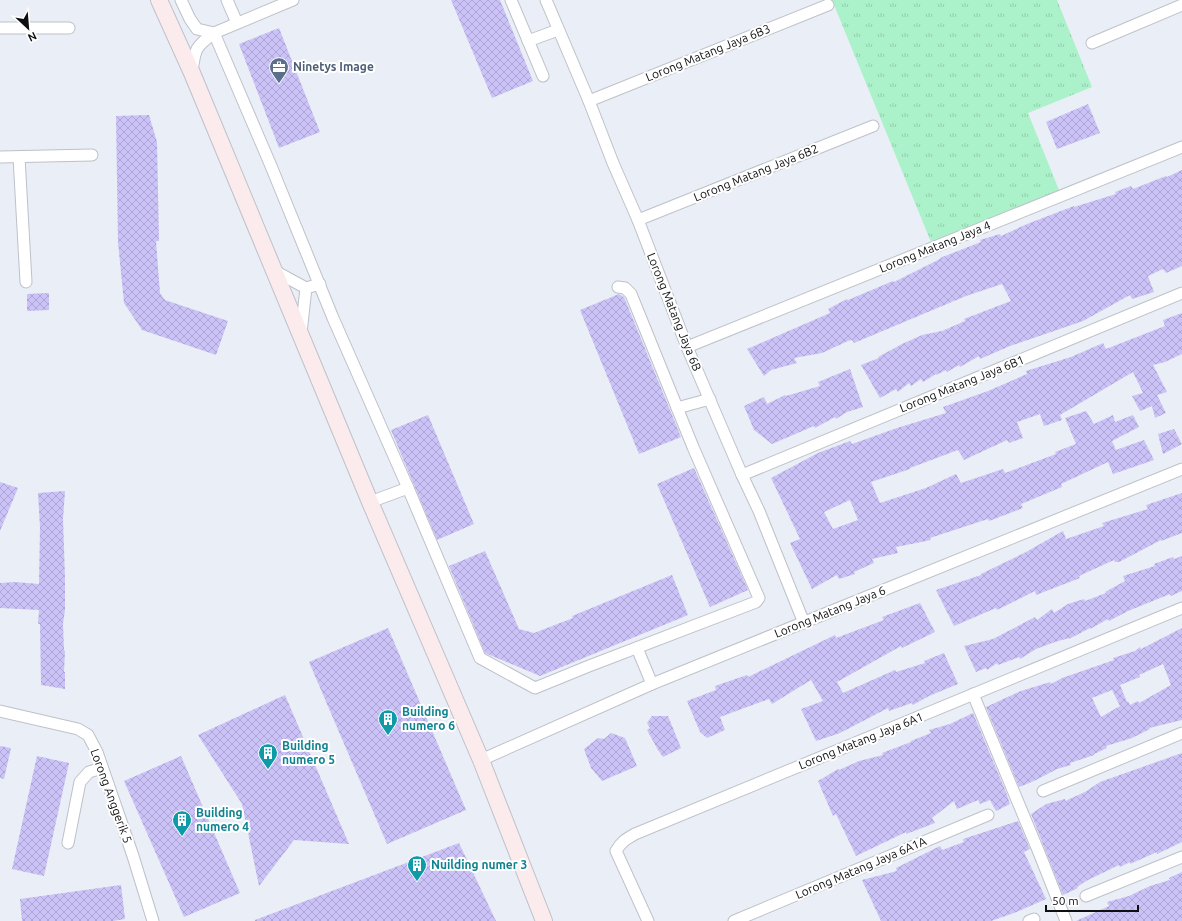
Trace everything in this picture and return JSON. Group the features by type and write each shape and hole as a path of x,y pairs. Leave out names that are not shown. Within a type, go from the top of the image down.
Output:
{"street":[{"path":"159,0 192,73 370,502 481,760 544,921"},
{"path":"181,0 190,19 197,29 214,33"},
{"path":"227,0 237,23"},
{"path":"192,73 195,50 202,42 214,33 293,0"},
{"path":"511,0 543,76"},
{"name":"Lorong Matang Jaya 6B","path":"546,0 638,220 688,347 774,548 804,623"},
{"name":"Lorong Matang Jaya 6B3","path":"589,101 828,5"},
{"path":"1092,43 1182,5"},
{"path":"0,28 69,28"},
{"path":"528,41 558,30"},
{"path":"214,33 339,332 408,488 480,658 535,688 756,602 759,598 631,294 625,288 618,287"},
{"name":"Lorong Matang Jaya 6B2","path":"638,220 873,126"},
{"name":"Lorong Matang Jaya 4","path":"688,347 1182,146"},
{"path":"0,157 92,155"},
{"path":"19,157 26,282"},
{"path":"273,270 306,288 320,284"},
{"path":"301,336 306,288"},
{"name":"Lorong Matang Jaya 6B1","path":"742,475 1182,292"},
{"path":"678,408 710,399"},
{"name":"Lorong Matang Jaya 6","path":"481,760 652,684 1182,469"},
{"path":"370,502 408,488"},
{"name":"Lorong Matang Jaya 6A1","path":"648,921 616,851 624,840 1182,608"},
{"path":"637,648 652,684"},
{"path":"973,694 1040,854 1066,921"},
{"name":"Lorong Anggerik 5","path":"0,711 78,729 88,735 97,752 133,856 153,921"},
{"path":"1044,792 1182,734"},
{"path":"68,843 80,782 90,772 102,768"},
{"name":"Lorong Matang Jaya 6A1A","path":"734,921 988,815"},
{"path":"1086,896 1182,857"}],"green space":[{"path":"832,0 1057,0 1092,87 1028,113 1059,190 931,242"}],"building":[{"path":"451,0 500,0 533,81 492,98"},
{"path":"279,28 320,132 279,148 239,44"},
{"path":"1088,104 1100,133 1057,149 1046,122"},
{"path":"149,115 157,142 159,241 156,241 160,293 165,300 228,321 216,355 142,330 124,303 118,242 116,116"},
{"path":"1182,170 1182,266 1166,273 1163,269 1148,276 1154,292 1132,299 1130,295 1083,321 1010,346 980,359 979,356 960,367 959,365 947,372 946,370 936,374 923,382 921,379 911,386 909,383 898,392 896,389 880,398 861,365 879,358 878,357 902,344 922,335 942,331 965,321 964,319 1011,301 1002,284 966,296 854,343 852,340 848,341 822,353 794,358 797,363 771,370 764,376 747,349 830,313 828,309 847,299 848,300 893,281 894,282 940,258 981,242 980,240 1000,234 1001,236 1027,224 1074,206 1116,194 1115,192 1131,186 1133,189"},
{"path":"49,293 49,310 27,311 27,294"},
{"path":"619,294 624,297 681,437 639,454 580,310"},
{"path":"1182,313 1182,354 1165,362 1153,365 1167,392 1157,395 1166,413 1155,418 1152,406 1140,411 1132,396 1143,393 1133,372 1060,415 1062,420 1044,426 1040,414 1017,422 1023,438 1009,443 1007,440 964,460 958,450 910,469 871,482 880,503 926,488 956,474 961,483 1003,469 1005,473 1056,454 1055,452 1076,444 1065,418 1086,411 1094,424 1113,415 1115,422 1133,415 1139,427 1112,441 1116,450 1144,440 1154,460 1113,474 1108,462 1061,484 1062,487 1021,504 1023,508 989,521 988,519 930,538 931,540 896,547 898,553 872,559 874,563 854,572 855,574 839,579 837,575 812,589 790,543 800,539 771,478 818,453 850,441 852,444 946,413 943,407 988,391 1027,374 1026,371 1071,357 1103,343 1106,349 1165,326 1163,320","holes":["850,500 858,520 833,529 824,512"]},
{"path":"850,369 863,407 847,412 836,419 835,417 815,428 814,426 772,444 754,430 744,406 764,397 767,404 785,395 786,396 820,386 818,382"},
{"path":"428,415 474,524 437,540 391,430"},
{"path":"1174,429 1182,444 1163,454 1158,434"},
{"path":"694,468 748,590 710,607 657,484"},
{"path":"0,482 18,488 0,531"},
{"path":"65,491 63,519 65,610 63,624 65,689 41,685 40,624 38,624 39,610 0,608 0,583 15,582 39,584 40,527 38,493"},
{"path":"1182,493 1182,533 1161,540 1119,562 1115,562 1114,560 1079,576 1080,578 1036,595 1035,591 997,610 996,608 954,626 936,590 981,575 1063,531 1066,539 1104,526 1102,523 1148,509 1146,505"},
{"path":"485,551 519,629 534,633 573,618 572,616 672,575 688,615 540,676 485,653 449,566"},
{"path":"1182,556 1182,591 1171,596 1170,594 1128,611 1109,621 1108,619 1069,639 1036,649 1020,659 1019,657 998,665 997,663 987,670 986,668 976,672 964,646 993,639 1035,617 1037,620 1052,609 1054,613 1068,604 1084,599 1085,601 1106,593 1105,592 1125,581 1123,576 1155,566 1154,564 1173,557 1174,559"},
{"path":"920,603 935,632 902,648 901,646 837,682 843,693 895,670 896,672 925,663 924,661 944,653 958,684 929,696 913,705 912,703 889,711 888,708 840,733 816,741 801,709 823,701 811,680 772,704 769,699 720,717 725,730 707,738 700,732 687,701 716,690 715,686 747,675 748,677 835,635 836,638 884,620 882,617"},
{"name":"Building numero 6","path":"388,628 466,810 387,844 309,662"},
{"path":"1182,628 1182,720 1149,728 1150,729 1132,738 1106,746 1107,748 1094,755 1070,763 1071,765 1057,769 1019,787 986,707 1021,691 1050,682 1051,684 1062,678 1114,660 1113,658 1135,651 1140,647 1141,649","holes":["1163,664 1171,685 1139,703 1138,701 1130,705 1128,701 1127,702 1120,685 1140,677 1139,675","1112,690 1120,706 1101,717 1092,698"]},
{"name":"Building numero 5","path":"285,695 349,844 294,840 259,886 242,804 198,735"},
{"path":"973,713 1010,804 996,811 990,800 980,804 978,800 957,809 954,801 932,818 935,823 906,834 906,832 856,856 836,814 833,816 818,781 838,769 839,770 859,761 883,755 882,753 931,733 929,730 950,724"},
{"path":"652,716 668,716 681,748 663,757 647,730 650,728 647,723"},
{"path":"611,733 625,738 637,766 602,781 591,768 584,749 598,738 604,739"},
{"path":"0,746 11,748 4,779 0,778"},
{"path":"1182,753 1182,842 1157,854 1157,852 1130,864 1130,862 1120,867 1119,865 1088,880 1077,887 1078,888 1063,895 1031,814 1046,804 1065,799 1065,801 1085,792 1100,782"},
{"path":"37,756 69,763 44,876 12,869"},
{"name":"Building numero 4","path":"181,756 240,893 184,917 124,781"},
{"path":"1018,821 1030,849 1024,852 1046,899 991,921 881,921 862,880 897,871 896,868 940,846 942,850 964,842 963,839"},
{"name":"Nuilding numer 3","path":"459,843 496,921 255,921 255,920"},
{"path":"1182,872 1182,921 1076,921 1109,906 1107,902 1129,896 1150,886 1170,880 1169,878"},
{"path":"121,885 125,919 113,921 22,921 20,899"}],"place":[{"name":"Ninetys Image","path":"279,84"},
{"name":"Building numero 6","path":"388,736"},
{"name":"Building numero 5","path":"268,770"},
{"name":"Building numero 4","path":"182,837"},
{"name":"Nuilding numer 3","path":"417,882"}]}
